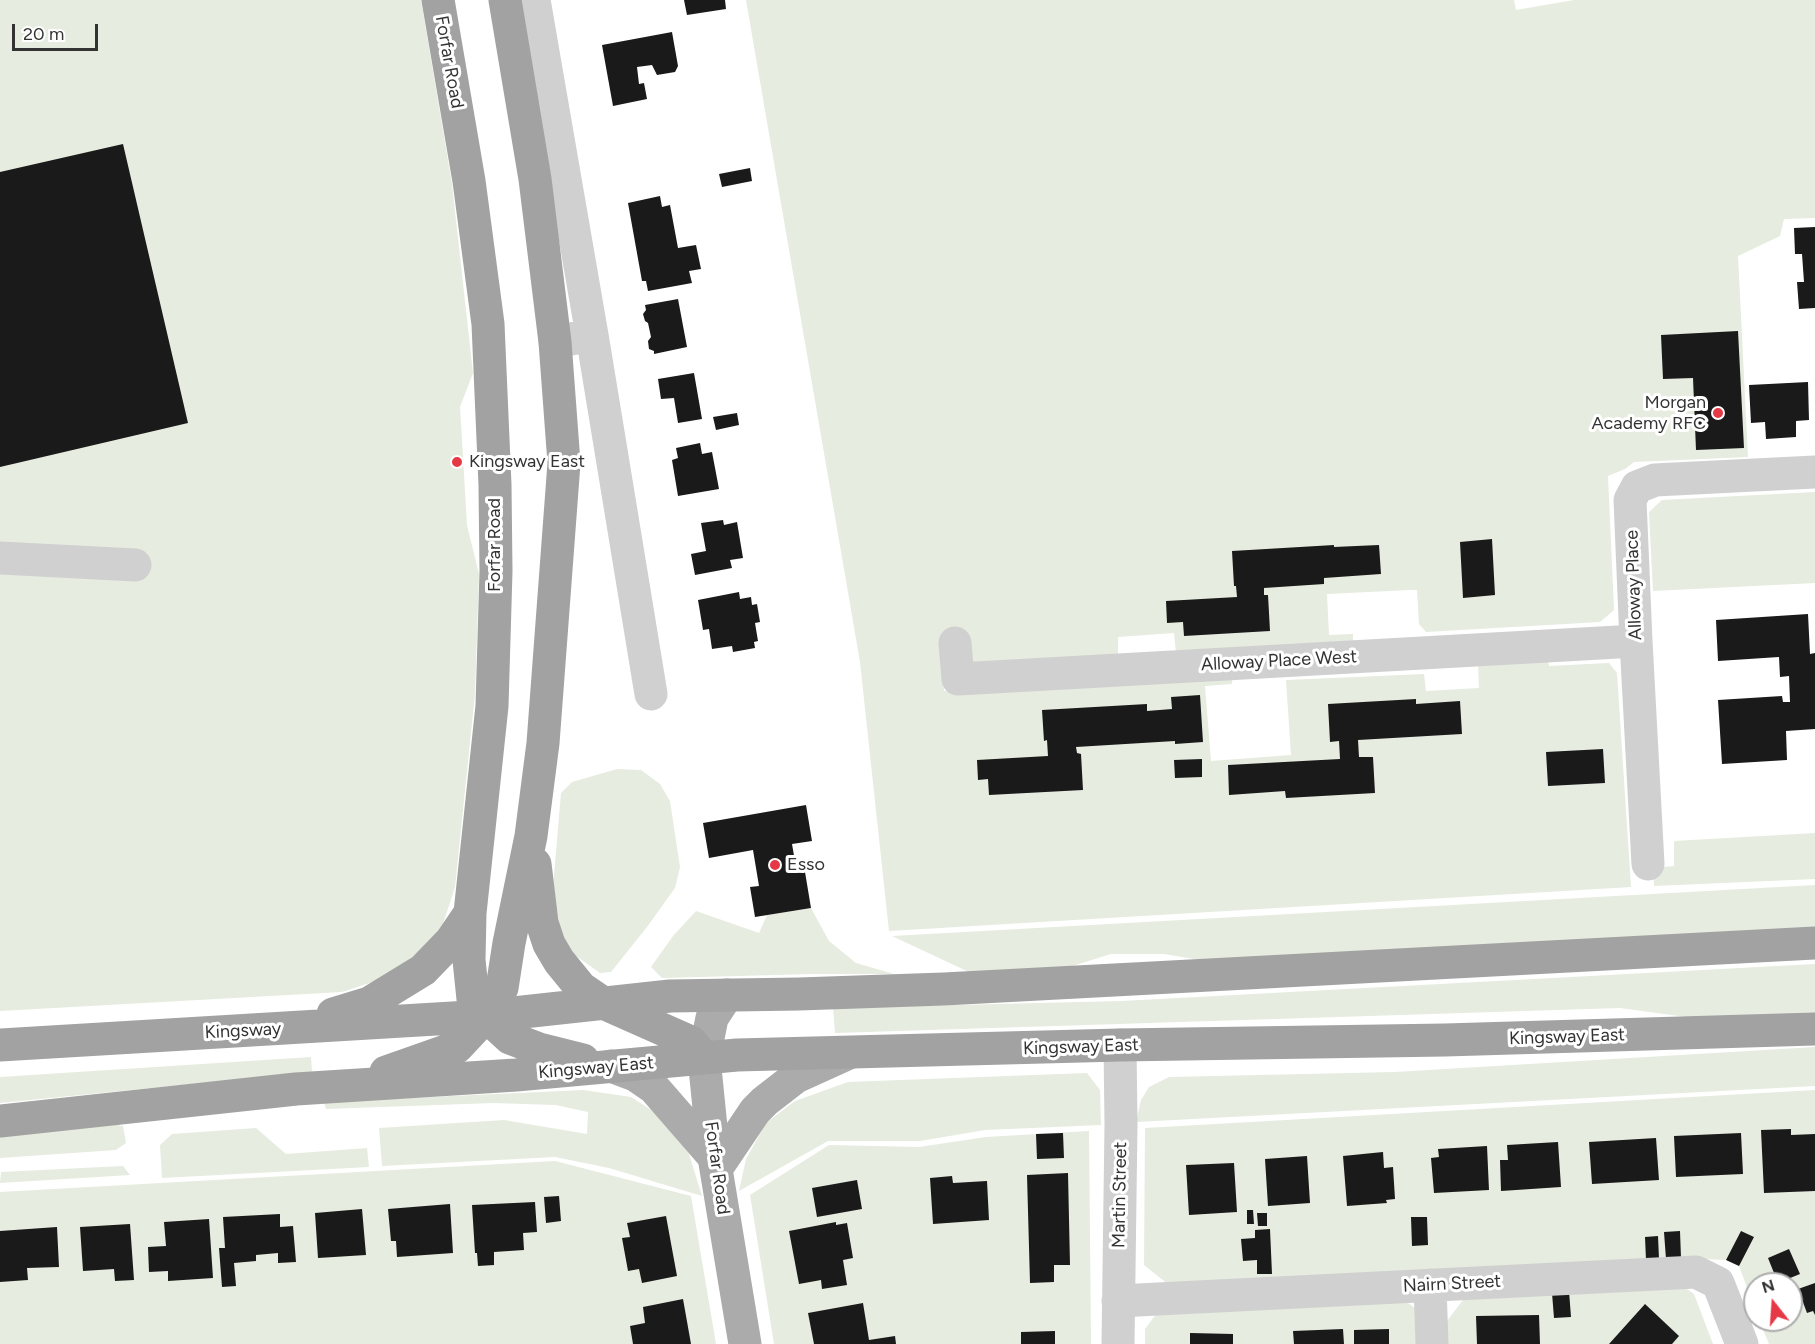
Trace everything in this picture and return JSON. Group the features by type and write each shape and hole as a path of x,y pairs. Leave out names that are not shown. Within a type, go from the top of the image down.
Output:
{"highway":[{"name":"Forfar Road","path":"438,0 469,181 488,324 495,485 496,571 492,706 470,913 469,960 473,999 486,1016 510,1038 539,1049 610,1066"},
{"path":"0,1121 348,1085 458,1047 486,1016 502,988 531,836 543,743 564,463 555,342 535,180 505,0"},
{"path":"531,836 542,923 549,944 559,961 581,988 603,1003 691,1042 704,1059"},
{"path":"288,1028 369,1003 423,970 451,941 470,913"},
{"path":"486,1016 670,996 944,989 1815,943"},
{"name":"Kingsway","path":"0,1045 486,1016"},
{"name":"Kingsway East","path":"348,1085 516,1075 737,1055 1445,1040 1815,1029"}],"main road":[{"name":"Forfar Road","path":"727,995 712,1018 704,1059 715,1163 745,1344"},
{"path":"610,1066 635,1075 654,1088 715,1163 765,1101 796,1077 849,1053"}],"street":[{"path":"534,0 651,693"},
{"path":"555,342 592,335"},
{"name":"Alloway Place","path":"1648,864 1630,500 1637,487 1654,480 1815,472"},
{"path":"0,558 135,565"},
{"name":"Alloway Place West","path":"955,643 958,679 1636,641"},
{"name":"Martin Street","path":"1118,1344 1120,1046"},
{"name":"Nairn Street","path":"1118,1301 1696,1272 1718,1282 1742,1344"},
{"path":"1430,1285 1431,1344"}],"shaded area":[{"path":"0,0 421,0 452,184 473,373 460,407 467,525 479,574 475,694 455,887 442,927 415,962 385,978 342,992 0,1011"},
{"path":"746,0 1514,0 1516,10 1574,0 1815,0 1815,218 1784,219 1780,236 1738,256 1748,457 1634,462 1625,469 1608,476 1614,610 1600,622 1426,632 1419,624 1417,590 1410,590 1327,594 1329,635 1353,634 1353,645 1176,653 1174,633 1118,637 1118,657 970,665 941,643 944,691 1232,676 1232,684 1205,686 1211,761 1291,755 1286,680 1424,674 1426,691 1479,688 1478,663 1548,659 1549,666 1609,663 1617,673 1631,887 889,931 860,662"},
{"path":"1815,492 1815,583 1653,591 1649,512 1662,500"},
{"path":"617,769 641,770 660,784 670,801 680,867 675,888 647,927 611,972 600,973 572,953 556,927 552,899 561,793 572,782"},
{"path":"1815,833 1815,879 1654,886 1653,868 1674,866 1674,841"},
{"path":"1815,885 1815,929 1218,963 1164,954 1111,954 1053,972 971,973 892,936"},
{"path":"811,908 829,941 856,963 894,974 662,978 651,967 673,936 696,911 759,933 767,915"},
{"path":"1815,964 1815,1014 1708,1020 1620,1008 835,1033 833,1008 1122,1001"},
{"path":"1815,1047 1815,1086 1136,1122 1141,1100 1149,1087 1169,1077 1395,1072"},
{"path":"311,1057 312,1072 0,1103 0,1077"},
{"path":"1087,1073 1100,1090 1101,1125 985,1130 920,1141 828,1141 739,1191 746,1159 766,1123 795,1101 848,1082"},
{"path":"583,1090 631,1097 664,1118 689,1154 702,1196 609,1168 555,1157 382,1166 379,1128 504,1120 587,1134 588,1112 556,1105 493,1103 326,1109 324,1102"},
{"path":"1815,1090 1815,1344 1769,1344 1764,1332 1803,1332 1803,1272 1743,1272 1743,1277 1739,1266 1726,1260 1681,1258 1169,1285 1144,1265 1145,1128"},
{"path":"111,1124 123,1126 126,1143 116,1150 0,1158 0,1137"},
{"path":"256,1128 286,1154 367,1148 369,1167 162,1178 160,1145 172,1134"},
{"path":"1089,1131 1091,1344 774,1344 750,1195 829,1145 919,1147 986,1137"},
{"path":"555,1161 691,1196 716,1344 0,1344 0,1192"},
{"path":"123,1166 130,1175 0,1183 1,1172"},
{"path":"1681,1285 1694,1294 1713,1344 1444,1344 1444,1325 1466,1296"},
{"path":"1405,1301 1415,1308 1416,1344 1145,1344 1145,1329 1157,1313"}],"building":[{"path":"684,0 725,0 726,9 687,15"},
{"path":"672,32 678,66 675,72 657,75 652,65 637,67 639,84 644,83 647,99 613,106 602,45"},
{"path":"123,144 188,423 0,467 0,172"},
{"path":"750,168 752,181 722,187 719,174"},
{"path":"660,196 662,207 670,205 678,248 696,245 701,269 689,271 692,283 648,291 646,281 642,281 628,203"},
{"path":"1815,227 1815,308 1799,309 1797,282 1804,282 1802,254 1795,254 1794,228"},
{"path":"678,299 687,347 654,354 654,351 649,349 648,341 651,337 643,314 646,310 645,305"},
{"name":"Morgan Academy RFC","path":"1738,331 1744,448 1696,450 1693,378 1663,379 1661,335"},
{"path":"694,373 702,419 678,423 674,398 661,399 658,379"},
{"path":"1808,382 1809,420 1796,421 1796,437 1766,439 1765,422 1751,423 1749,385"},
{"path":"737,413 739,425 716,430 713,417"},
{"path":"700,443 702,454 712,452 719,489 678,496 672,460 678,458 676,448"},
{"path":"723,520 724,525 737,522 743,558 730,560 732,568 695,575 691,554 706,551 701,523"},
{"path":"1492,539 1495,595 1463,598 1460,542"},
{"path":"1334,545 1334,547 1379,545 1381,574 1324,578 1324,584 1264,588 1264,595 1268,595 1270,631 1184,636 1183,622 1167,623 1166,601 1237,597 1232,551"},
{"path":"739,592 740,599 751,597 752,605 757,604 760,622 755,623 758,641 754,642 755,648 733,652 732,646 712,649 709,629 703,630 698,600"},
{"path":"1808,614 1810,654 1815,653 1815,729 1786,731 1787,760 1722,764 1718,700 1782,696 1783,702 1790,702 1789,676 1780,677 1779,657 1718,661 1716,620"},
{"path":"1200,695 1203,742 1175,744 1175,741 1076,747 1077,753 1081,754 1083,790 989,795 988,779 978,780 977,760 1048,756 1047,740 1044,741 1042,710 1147,704 1147,711 1172,709 1171,697"},
{"path":"1416,699 1416,704 1460,701 1462,734 1358,740 1359,757 1373,757 1375,793 1286,798 1285,791 1229,795 1228,765 1340,759 1339,741 1330,742 1328,704"},
{"path":"1603,749 1605,783 1548,786 1546,752"},
{"path":"1202,759 1202,777 1175,778 1174,760"},
{"name":"Esso","path":"806,805 812,841 792,844 797,873 805,872 811,908 755,917 750,887 759,886 753,850 709,858 703,823"},
{"path":"1791,1129 1791,1135 1815,1134 1815,1191 1764,1193 1761,1130"},
{"path":"1063,1133 1064,1158 1037,1159 1036,1134"},
{"path":"1741,1133 1743,1174 1676,1177 1674,1136"},
{"path":"1656,1138 1659,1180 1592,1184 1589,1142"},
{"path":"1558,1142 1561,1187 1501,1191 1500,1160 1508,1160 1507,1145"},
{"path":"1487,1146 1489,1190 1434,1193 1431,1158 1439,1157 1438,1149"},
{"path":"1383,1152 1384,1168 1393,1167 1395,1199 1386,1200 1387,1203 1347,1206 1343,1156"},
{"path":"1307,1156 1310,1203 1268,1206 1265,1159"},
{"path":"1234,1163 1237,1212 1189,1215 1186,1165"},
{"path":"1068,1173 1070,1265 1054,1265 1054,1282 1030,1283 1027,1175"},
{"path":"952,1176 953,1183 987,1181 989,1220 933,1224 930,1178"},
{"path":"857,1180 862,1209 817,1217 812,1188"},
{"path":"559,1196 561,1221 546,1223 544,1197"},
{"path":"535,1202 537,1232 523,1233 524,1250 494,1252 494,1265 478,1266 472,1205"},
{"path":"450,1204 453,1253 397,1257 396,1241 391,1241 388,1209"},
{"path":"362,1209 366,1255 318,1258 315,1213"},
{"path":"1247,1210 1253,1210 1254,1224 1247,1224"},
{"path":"1257,1213 1267,1213 1267,1226 1258,1226"},
{"path":"280,1214 280,1227 293,1226 296,1262 278,1263 278,1253 256,1255 256,1261 234,1263 236,1286 222,1287 219,1248 225,1248 223,1217"},
{"path":"666,1216 677,1276 642,1283 639,1269 628,1271 622,1238 630,1237 627,1223"},
{"path":"1411,1217 1427,1217 1428,1245 1412,1246"},
{"path":"209,1219 213,1278 168,1281 168,1271 149,1272 148,1247 166,1246 164,1222"},
{"path":"836,1222 836,1225 847,1223 853,1258 843,1260 847,1285 822,1289 821,1280 799,1284 789,1231"},
{"path":"130,1224 134,1280 115,1281 114,1269 83,1271 80,1227"},
{"path":"57,1227 59,1267 27,1268 28,1280 0,1282 0,1231"},
{"path":"1270,1229 1272,1274 1257,1274 1257,1260 1243,1261 1241,1239 1255,1238 1255,1230"},
{"path":"1680,1231 1681,1258 1666,1259 1664,1232"},
{"path":"1741,1231 1754,1237 1739,1266 1726,1260"},
{"path":"1658,1236 1659,1259 1646,1260 1645,1237"},
{"path":"1789,1249 1799,1272 1774,1272 1768,1258"},
{"path":"1815,1283 1815,1315 1813,1311 1807,1313 1803,1302 1803,1287"},
{"path":"1569,1291 1571,1317 1554,1318 1552,1293"},
{"path":"683,1299 691,1344 633,1344 630,1326 645,1323 643,1307"},
{"path":"863,1303 869,1340 895,1336 896,1344 814,1344 808,1313"},
{"path":"1645,1304 1679,1336 1672,1344 1609,1344"},
{"path":"1539,1315 1540,1344 1477,1344 1476,1316"},
{"path":"1343,1329 1344,1344 1294,1344 1293,1331"},
{"path":"1389,1329 1389,1344 1354,1344 1354,1330"},
{"path":"1055,1331 1055,1344 1021,1344 1021,1332"},
{"path":"1190,1333 1233,1334 1233,1344 1190,1344"}],"place":[{"name":"Morgan Academy RFC","path":"1718,413"},
{"name":"Kingsway East","path":"457,462"},
{"name":"Esso","path":"775,865"}]}
